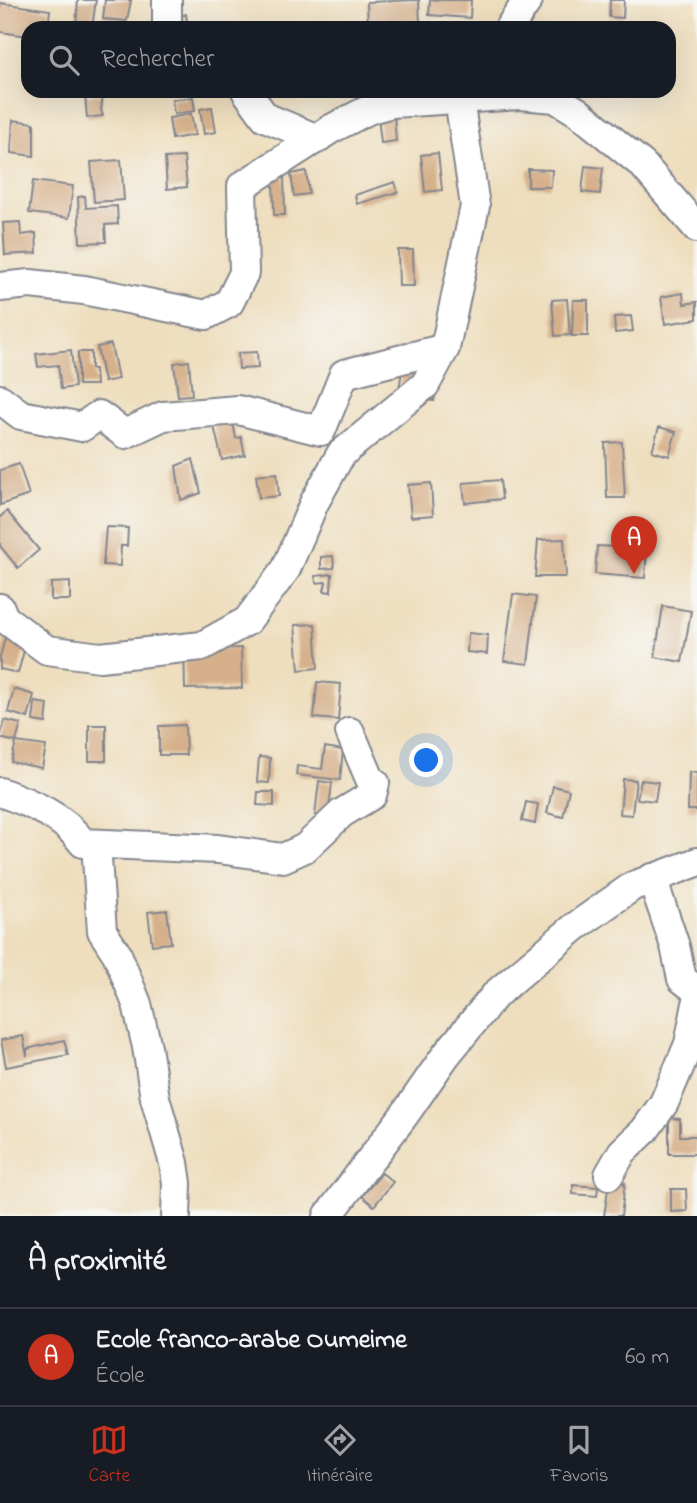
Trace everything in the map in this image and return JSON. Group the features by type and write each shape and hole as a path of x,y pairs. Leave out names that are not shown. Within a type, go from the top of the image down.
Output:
{"street":[{"path":"167,0 167,21"},
{"path":"514,21 528,0"},
{"path":"251,98 265,117 317,139"},
{"path":"0,287 30,284 84,290 206,315 229,303 244,273 242,186 370,109 392,103 436,98"},
{"path":"0,608 4,618 47,650 100,657 202,646 247,621 286,569 314,503 341,454 425,385 445,348 475,206 462,98"},
{"path":"555,98 578,112 643,165 697,228"},
{"path":"0,399 21,415 82,427 99,415 125,434 163,416 238,411 321,431 344,374 445,348"},
{"path":"0,792 54,816 68,826 83,843 218,849 283,858 305,848 342,813 372,795 375,783 370,779 350,733"},
{"path":"96,844 102,932 117,954 137,1004 155,1098 177,1183 176,1216"},
{"path":"328,1216 446,1055 496,994 575,927 633,886 697,862"},
{"path":"652,878 673,938 682,979 697,988"},
{"path":"609,1175 622,1152 645,1130 664,1103 689,1044 697,1004"}],"building":[{"path":"78,0 96,0 93,21 76,21"},
{"path":"105,0 131,0 127,21 103,19"},
{"path":"419,0 420,21 368,21 367,2"},
{"path":"430,0 471,0 470,18 429,15"},
{"path":"610,0 624,0 623,18 609,17"},
{"path":"0,3 50,10 49,21 21,21 21,35 0,32"},
{"path":"186,14 187,21 167,21"},
{"path":"85,98 103,98 103,116 87,118"},
{"path":"193,98 195,111 174,114 172,100"},
{"path":"212,107 216,132 204,134 200,109"},
{"path":"191,114 195,135 172,139 169,118"},
{"path":"394,115 396,141 381,143 378,116"},
{"path":"13,120 34,123 34,156 11,153"},
{"path":"438,153 442,190 425,192 421,155"},
{"path":"184,157 187,187 167,189 165,158"},
{"path":"121,160 124,200 94,202 91,162"},
{"path":"585,166 603,168 600,194 582,192"},
{"path":"528,169 552,170 551,187 528,187"},
{"path":"306,171 309,194 294,196 291,174"},
{"path":"273,175 284,175 285,215 274,215"},
{"path":"33,181 73,186 69,218 29,213"},
{"path":"395,182 398,192 357,204 355,195"},
{"path":"85,196 86,208 117,206 118,224 105,225 106,242 80,243 78,197"},
{"path":"20,222 21,235 36,233 37,253 5,255 3,223"},
{"path":"398,250 413,250 414,286 399,286"},
{"path":"683,293 684,304 697,302 697,319 665,324 661,297"},
{"path":"567,299 570,335 555,336 552,300"},
{"path":"573,300 588,300 588,336 572,336"},
{"path":"631,316 633,331 615,333 614,317"},
{"path":"111,344 118,379 104,382 97,347"},
{"path":"71,350 75,387 61,389 58,365 38,367 36,354"},
{"path":"78,352 91,352 91,369 95,369 96,385 78,385"},
{"path":"257,352 258,368 239,369 238,353"},
{"path":"189,361 192,395 178,396 174,363"},
{"path":"402,370 437,375 434,401 398,396"},
{"path":"232,418 236,438 241,437 245,455 222,460 213,422"},
{"path":"659,427 676,432 669,456 652,451"},
{"path":"622,442 625,498 607,498 605,443"},
{"path":"193,459 201,493 181,500 176,466"},
{"path":"19,464 29,495 0,505 0,470"},
{"path":"277,473 279,496 259,498 256,475"},
{"path":"500,480 502,499 465,503 463,483"},
{"path":"431,483 433,515 411,517 408,485"},
{"path":"7,511 39,550 18,568 0,546 0,517"},
{"path":"106,527 128,528 127,546 121,546 120,566 103,565"},
{"path":"620,527 636,528 634,549 647,549 645,578 595,574 597,546 618,547"},
{"path":"564,539 566,577 535,577 538,540"},
{"path":"333,556 334,568 321,569 321,557"},
{"path":"332,574 331,592 324,591 326,582 316,583 315,576"},
{"path":"70,582 70,600 51,600 51,583"},
{"path":"513,594 536,597 528,664 504,661"},
{"path":"663,606 691,611 682,662 655,657"},
{"path":"315,624 318,668 299,670 295,625"},
{"path":"468,633 488,635 487,654 467,652"},
{"path":"5,638 26,643 18,673 0,669"},
{"path":"241,648 242,688 185,689 184,649"},
{"path":"317,682 341,684 338,720 314,718"},
{"path":"14,689 34,695 28,718 8,712"},
{"path":"35,702 48,704 46,723 33,721"},
{"path":"4,720 21,724 16,742 0,738"},
{"path":"89,725 106,725 106,761 89,761"},
{"path":"185,725 186,755 159,755 159,726"},
{"path":"16,742 46,746 42,768 11,762"},
{"path":"325,747 343,750 340,780 296,775 297,766 322,769"},
{"path":"259,757 270,758 269,783 257,782"},
{"path":"689,772 697,773 697,810 688,810"},
{"path":"623,779 636,780 632,815 620,814"},
{"path":"641,780 658,782 655,801 637,799"},
{"path":"319,781 332,783 328,816 315,815"},
{"path":"553,786 569,790 563,817 547,813"},
{"path":"258,792 274,792 274,806 257,805"},
{"path":"526,802 538,804 535,824 522,821"},
{"path":"167,910 171,943 152,945 148,912"},
{"path":"23,1036 27,1056 27,1049 64,1040 68,1055 6,1067 1,1040"},
{"path":"669,1118 680,1119 680,1136 697,1136 697,1154 669,1154"},
{"path":"382,1173 393,1182 374,1206 362,1196"},
{"path":"609,1182 625,1183 621,1216 604,1216"},
{"path":"573,1185 598,1187 597,1196 573,1194"},
{"path":"671,1189 686,1189 687,1211 671,1212"}],"place":[{"name":"Ecole franco-arabe Oumeime","path":"634,574"}]}
